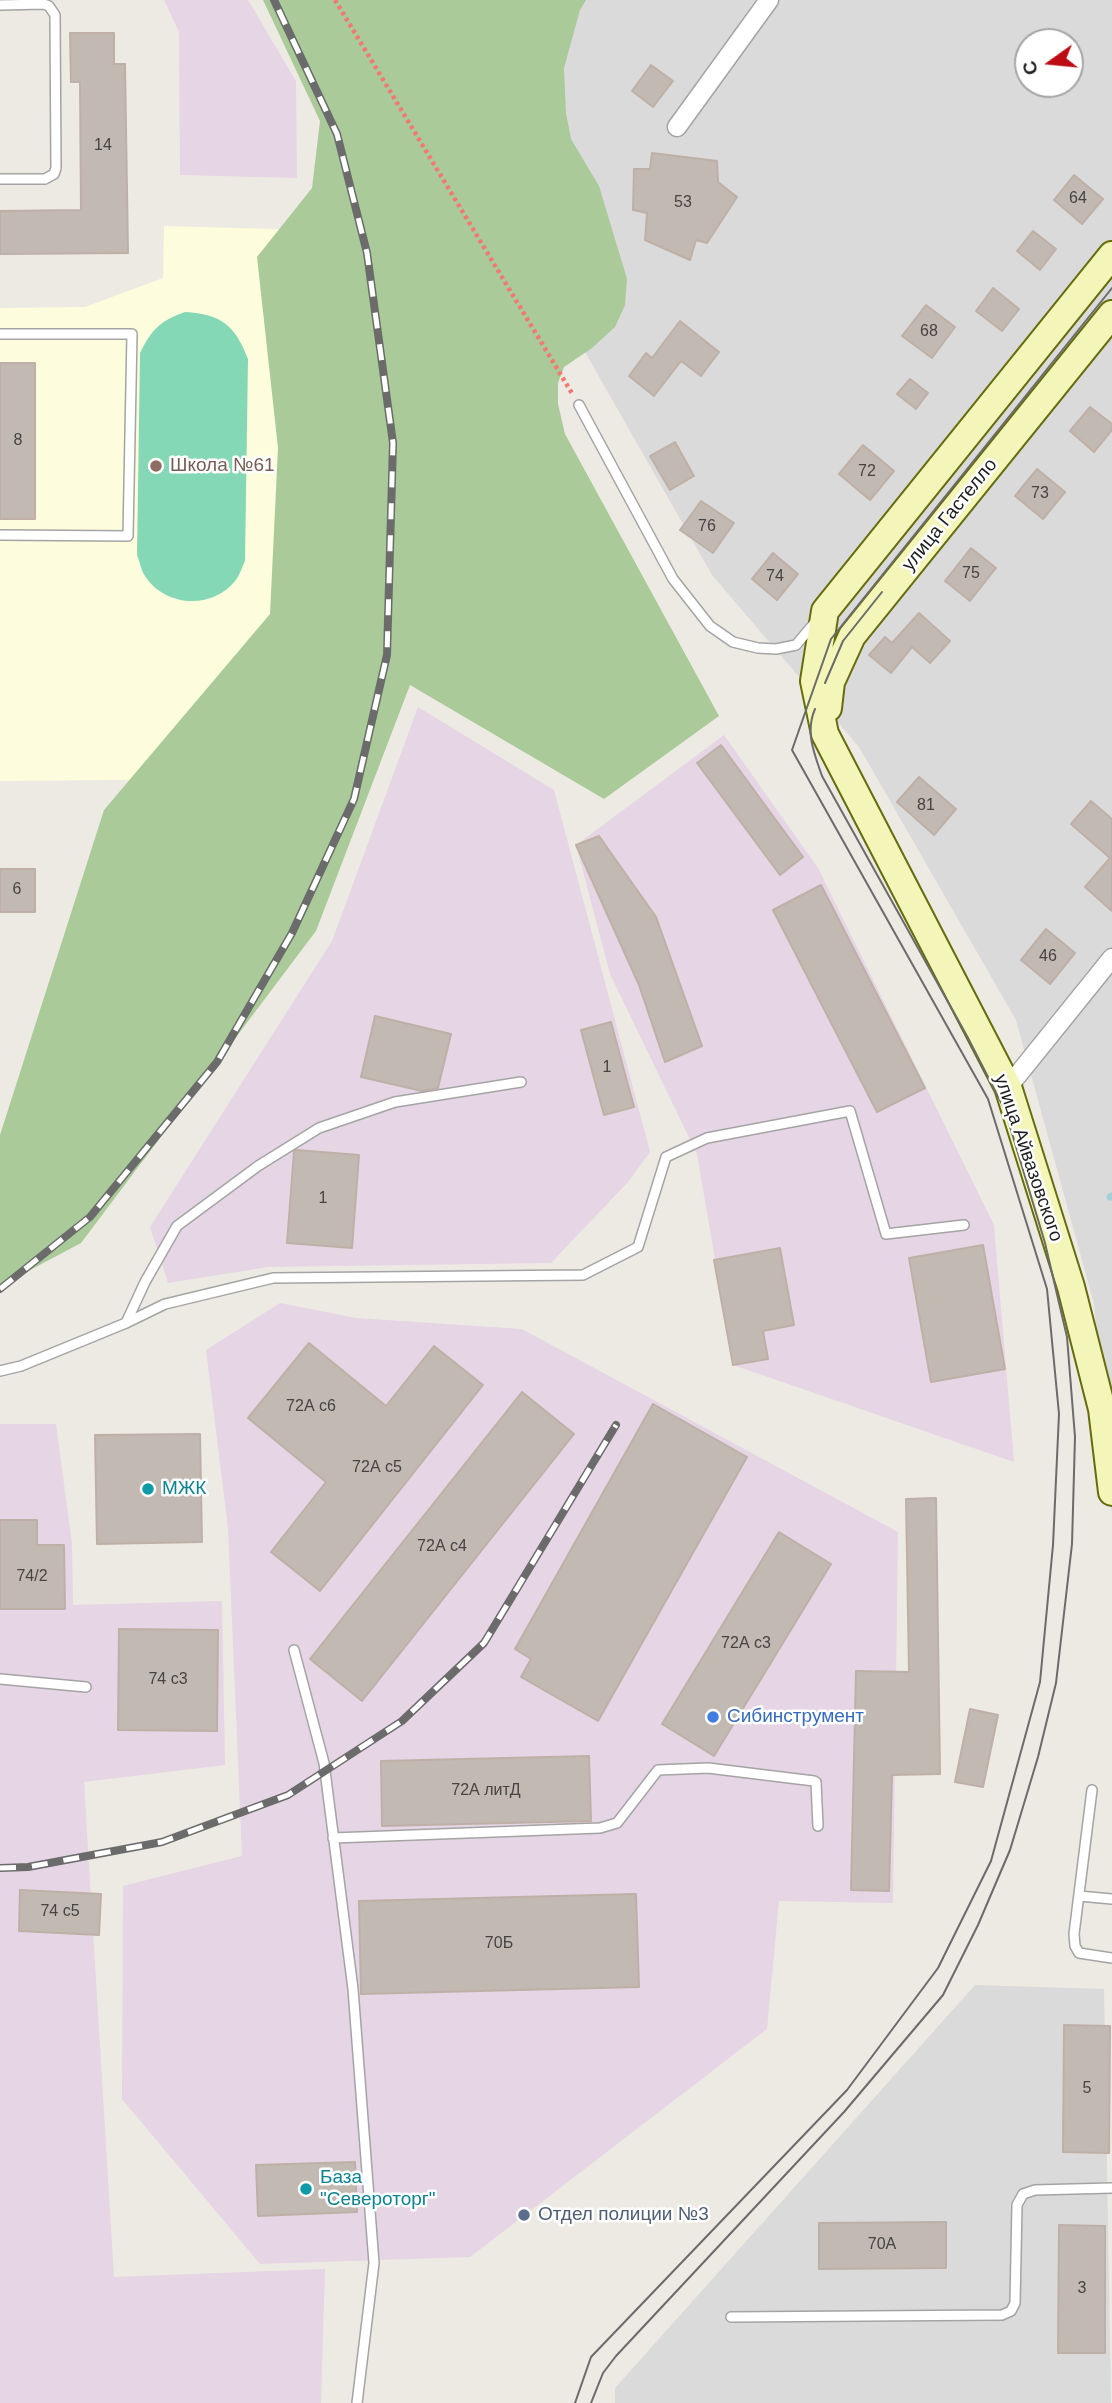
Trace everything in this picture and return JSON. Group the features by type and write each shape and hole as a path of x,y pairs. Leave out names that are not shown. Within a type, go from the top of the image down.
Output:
{"street":[{"path":"677,127 769,0"},
{"path":"825,611 1112,255"},
{"name":"улица Гастелло","path":"825,734 831,682 852,636 1112,314"},
{"name":"улица Айвазовского","path":"825,611 814,681 825,734 1008,1087 1107,1407 1112,1492"},
{"path":"1008,1087 1112,958"}],"lane":[{"path":"0,5 44,4 49,6 55,15 55,168 54,174 45,179 0,179"},
{"path":"0,334 132,334 128,536 0,535"},
{"path":"579,405 673,579 710,626 733,642 776,649 796,645 825,611"},
{"path":"126,1323 145,1282 177,1226 258,1166 319,1128 395,1102 522,1082"},
{"path":"0,1371 21,1366 165,1304 273,1278 583,1275 638,1247 666,1157 707,1138 850,1111 886,1234 964,1225"},
{"path":"294,1650 324,1763 353,1989 374,2263 357,2403"},
{"path":"0,1679 86,1687"},
{"path":"333,1838 600,1828 617,1823 658,1770 708,1768 816,1782 818,1826"},
{"path":"1092,1790 1074,1934 1075,1946 1079,1953 1112,1958"},
{"path":"1079,1896 1112,1899"},
{"path":"731,2317 1002,2315 1011,2311 1015,2303 1017,2205 1023,2194 1035,2190 1112,2188"}],"path":[{"path":"335,0 579,405"}],"shaded area":[{"path":"164,0 248,0 296,81 297,178 180,175 179,32"},
{"path":"379,0 1112,0 1112,1515 1094,1304 1016,1020 859,747 712,575"},
{"name":"Школа №61","path":"164,226 309,230 315,623 219,779 0,781 0,308 85,307 163,278"},
{"path":"418,707 554,790 650,1152 628,1182 551,1263 268,1267 168,1283 150,1227 332,941"},
{"path":"724,735 818,868 994,1225 1014,1462 733,1365 697,1154 610,974 576,845"},
{"path":"280,1303 356,1318 522,1329 898,1532 893,1903 779,1901 767,2029 470,2257 260,2264 122,2099 123,1886 242,1856 228,1528 206,1350"},
{"path":"0,1424 56,1424 72,1544 73,1605 222,1601 225,1765 84,1782 114,2277 325,2269 321,2403 0,2403"},
{"path":"975,1985 1104,1989 1111,2403 615,2403 615,2388"}],"green space":[{"path":"263,0 586,0 580,10 564,68 566,113 571,139 599,186 627,279 625,305 615,327 592,348 564,367 558,383 558,404 565,434 719,716 604,799 410,685 316,931 81,1243 0,1286 0,1135 104,810 270,614 278,448 257,257 312,188 320,121"},
{"path":"185,312 208,315 225,323 238,338 248,359 245,561 237,579 225,590 214,597 189,601 164,594 154,586 144,574 137,555 140,353 158,327"}],"building":[{"path":"70,33 114,33 114,64 125,64 128,253 0,254 0,211 81,210 80,82 71,82"},
{"path":"651,65 673,81 653,107 632,91"},
{"path":"652,153 717,161 718,182 737,197 707,243 696,240 690,260 645,240 647,213 633,210 634,169 650,169"},
{"path":"1074,175 1103,199 1082,224 1054,200"},
{"path":"1033,231 1056,249 1040,270 1017,251"},
{"path":"993,288 1019,309 1002,331 976,311"},
{"path":"926,305 955,327 932,358 902,336"},
{"path":"680,321 719,352 701,376 681,361 654,396 629,376 646,353 652,358"},
{"path":"0,363 35,363 35,519 0,519"},
{"path":"910,379 928,393 916,409 897,394"},
{"path":"1090,407 1112,424 1112,430 1094,452 1070,431"},
{"path":"675,442 694,476 670,490 650,456"},
{"path":"863,445 894,471 870,500 839,474"},
{"path":"1037,469 1065,492 1043,519 1015,496"},
{"path":"701,501 734,523 713,553 680,530"},
{"path":"971,548 996,568 970,601 945,581"},
{"path":"773,553 798,574 777,600 752,579"},
{"path":"919,613 950,641 930,663 912,647 891,673 869,655 885,637 892,643"},
{"path":"721,745 803,857 780,875 697,763"},
{"path":"919,777 956,809 934,835 897,802"},
{"path":"1091,801 1112,819 1112,911 1085,887 1110,858 1071,824"},
{"path":"599,836 656,917 702,1046 665,1062 639,985 576,845"},
{"path":"0,869 35,869 35,912 0,912"},
{"path":"821,885 925,1088 877,1112 773,910"},
{"path":"1046,929 1075,953 1050,984 1021,960"},
{"path":"375,1016 451,1034 438,1088 422,1091 361,1077"},
{"path":"611,1022 634,1107 604,1115 581,1030"},
{"path":"296,1150 359,1155 352,1248 287,1243"},
{"path":"983,1245 1005,1369 931,1382 909,1258"},
{"path":"780,1248 794,1325 763,1331 768,1359 733,1365 714,1260"},
{"path":"309,1343 386,1406 434,1346 483,1385 320,1591 271,1552 326,1482 248,1418"},
{"path":"522,1392 574,1434 362,1701 310,1659"},
{"path":"653,1404 747,1457 598,1721 521,1677 531,1659 515,1649"},
{"name":"МЖК","path":"200,1434 202,1542 97,1544 95,1435"},
{"path":"936,1498 940,1774 892,1775 889,1891 851,1890 856,1671 909,1672 906,1499"},
{"path":"0,1520 37,1520 37,1545 64,1545 65,1609 0,1609"},
{"path":"779,1532 831,1564 714,1756 662,1724"},
{"path":"119,1629 218,1630 217,1731 118,1730"},
{"path":"970,1709 998,1715 983,1787 955,1782"},
{"path":"589,1756 591,1821 382,1826 381,1761"},
{"path":"20,1890 101,1894 99,1935 19,1931"},
{"path":"636,1894 639,1987 361,1994 359,1901"},
{"path":"1064,2025 1110,2026 1109,2153 1063,2152"},
{"name":"База \"Североторг\"","path":"355,2162 357,2212 258,2216 256,2165"},
{"path":"946,2222 946,2268 819,2269 819,2223"},
{"path":"1059,2225 1105,2226 1105,2353 1058,2353"}],"tram line":[{"path":"575,2403 591,2357 847,2090 938,1968 991,1861 1040,1682 1053,1545 1059,1414 1047,1289 988,1099 792,750 831,639 1112,288"},
{"path":"825,683 843,641 882,592"},
{"path":"591,2403 603,2373 616,2356 844,2112 943,1995 978,1925 1010,1850 1038,1757 1056,1683 1072,1544 1075,1437 1067,1337 1045,1243 1005,1110 967,1036 822,776 811,734 815,709"}],"railway":[{"path":"0,1289 90,1217 217,1062 292,933 354,799 387,655 393,443 367,253 337,134 274,0"},
{"path":"0,1868 28,1867 162,1842 288,1795 402,1721 484,1643 616,1425"}],"place":[{"name":"Школа №61","path":"156,466"},
{"name":"МЖК","path":"148,1489"},
{"name":"Сибинструмент","path":"713,1717"},
{"name":"База \"Североторг\"","path":"306,2189"},
{"name":"Отдел полиции №3","path":"524,2215"}]}
